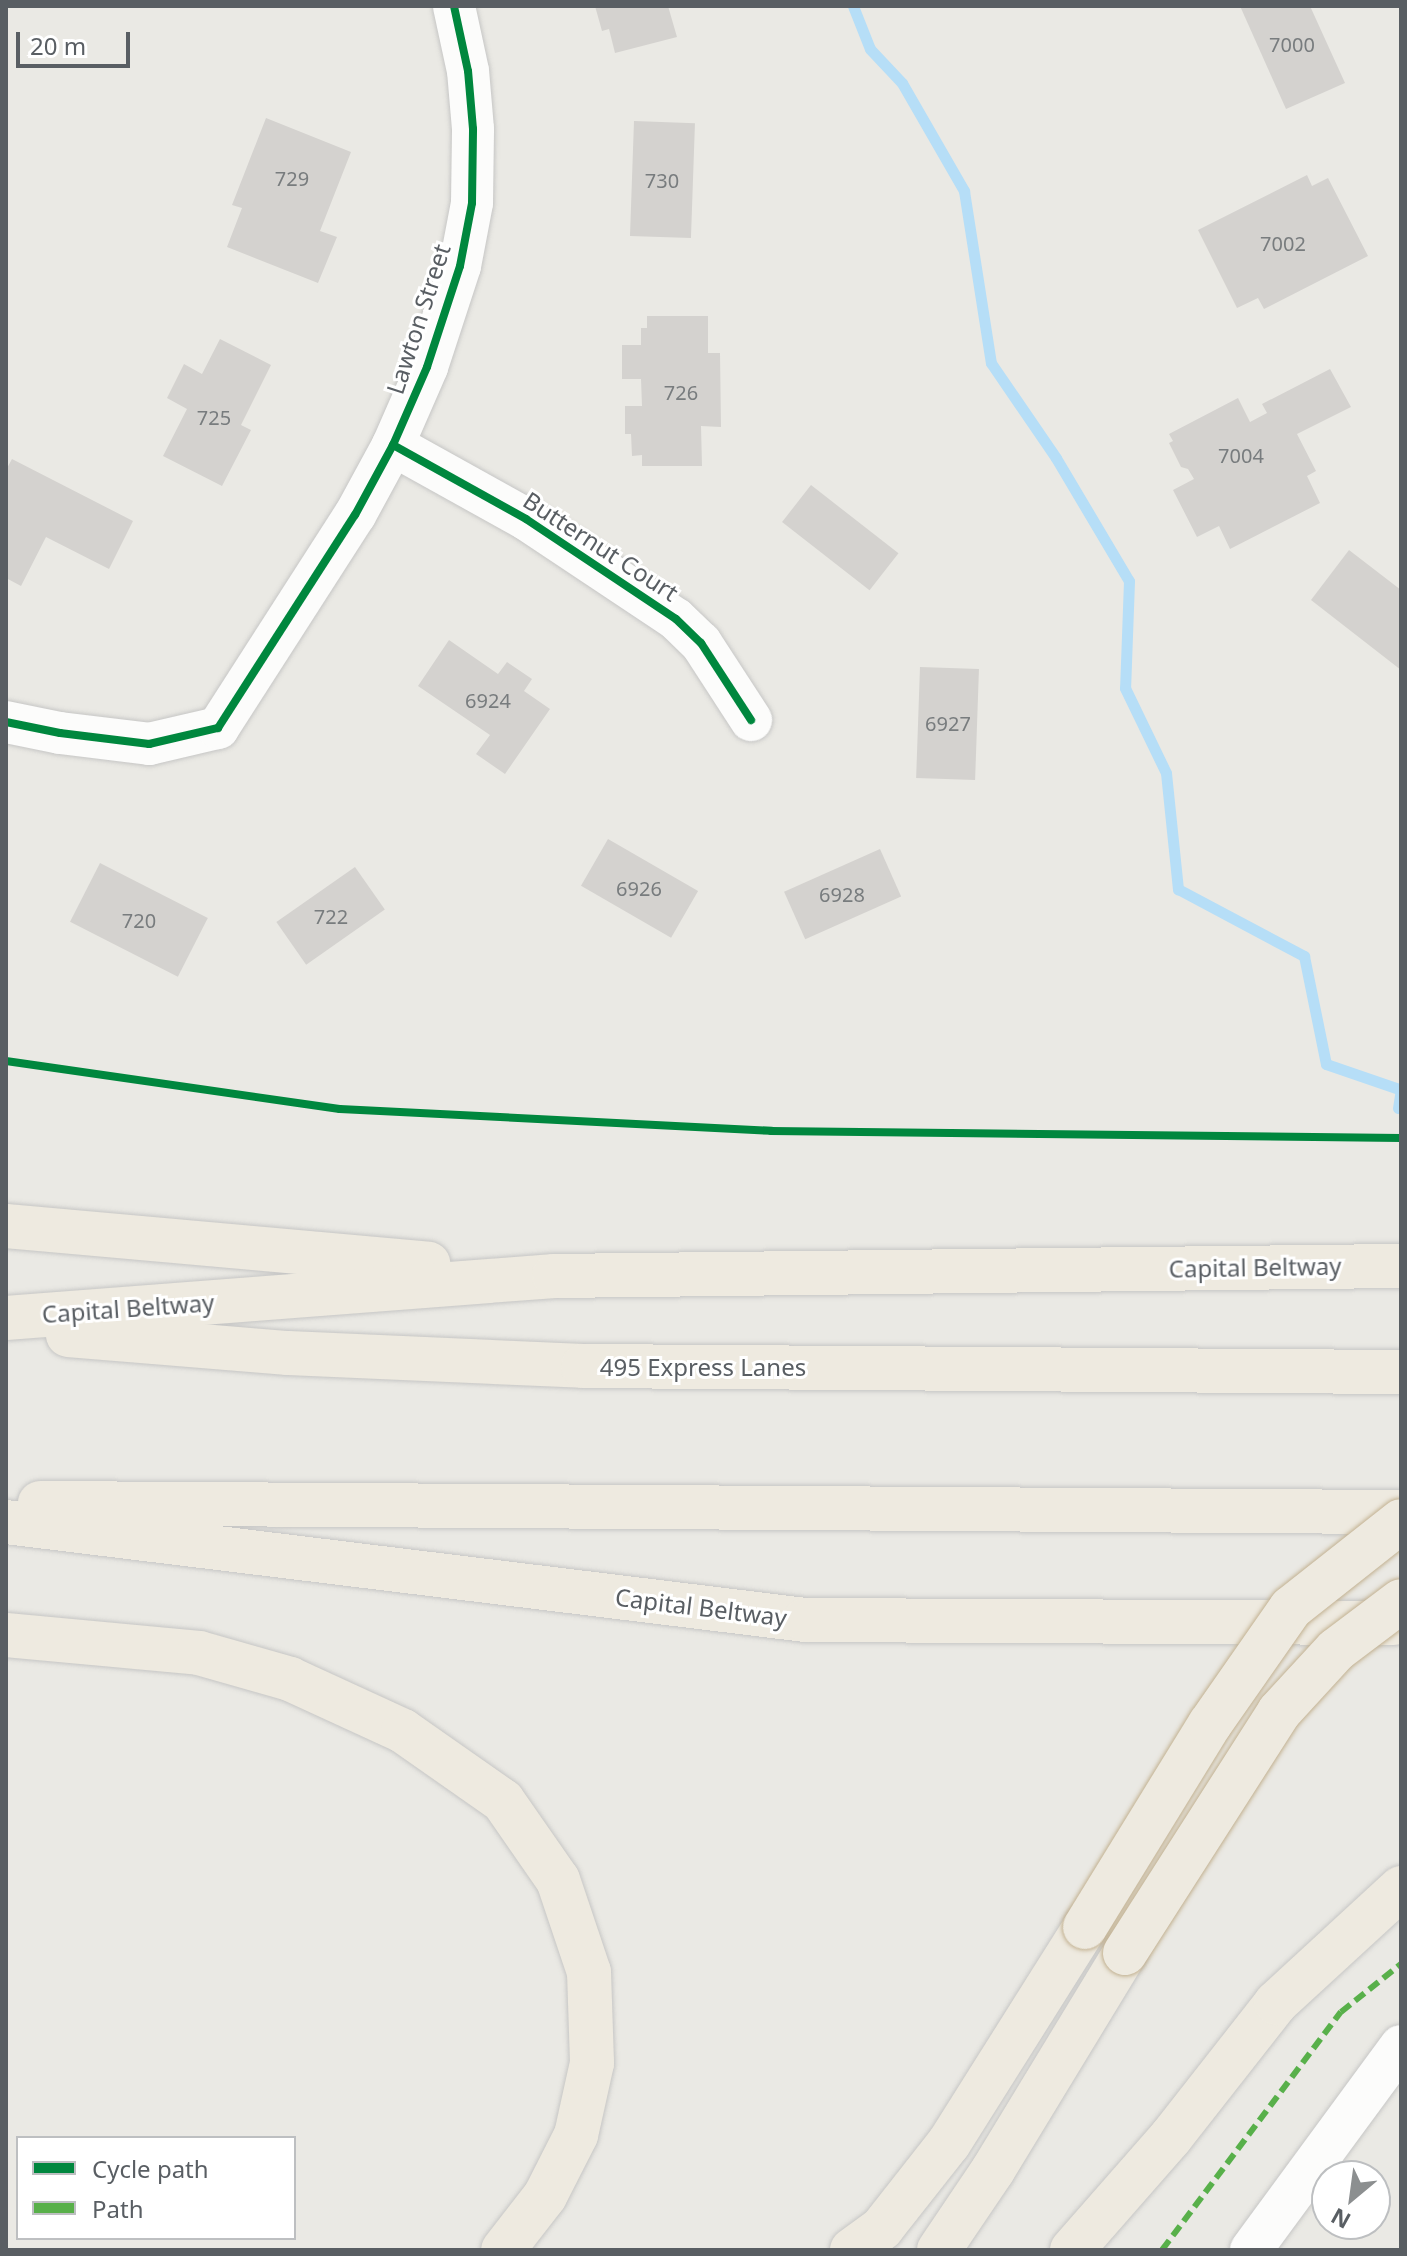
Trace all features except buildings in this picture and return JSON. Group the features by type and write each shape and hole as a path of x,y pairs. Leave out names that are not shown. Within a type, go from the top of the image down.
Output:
{"highway":[{"path":"6,1226 554,1276"},
{"name":"Capital Beltway","path":"6,1318 554,1276 1401,1266"},
{"name":"495 Express Lanes","path":"6,1330 288,1353 583,1366 1401,1372"},
{"path":"6,1502 1401,1512"},
{"path":"852,2250 882,2228 949,2143 1210,1724 1291,1608 1401,1521"},
{"name":"Capital Beltway","path":"6,1522 805,1620 1401,1623"},
{"path":"939,2250 993,2170 1125,1953 1279,1712 1336,1650 1401,1601"},
{"path":"6,1635 199,1653 290,1679 403,1731 503,1801 558,1880 567,1906 589,1972 592,2063 576,2135 545,2196 503,2250"},
{"path":"1072,2250 1171,2137 1276,2003 1401,1888"}],"street":[{"name":"Lawton Street","path":"6,722 60,733 149,744 218,728 355,515 393,445 437,338 460,266 472,203 468,71 454,6"},
{"name":"Butternut Court","path":"393,445 526,519 676,619 701,643 751,720"},
{"path":"1251,2250 1401,2046"}],"waterway":[{"path":"853,6 870,49 902,83 964,191 991,363 1056,458 1129,581 1125,688 1166,773 1178,889 1304,956 1326,1064 1399,1089"},
{"path":"1398,1108 1401,1089"}],"marked path":[{"path":"1162,2250 1341,2012 1401,1964"}],"cycle path":[{"path":"6,722 60,733 149,744 218,728 355,515 393,445 427,367 460,266 472,203 473,129 468,71 454,6"},
{"path":"393,445 526,519 676,619 701,643 751,720"},
{"path":"6,1061 340,1109 771,1131 1401,1138"}]}
